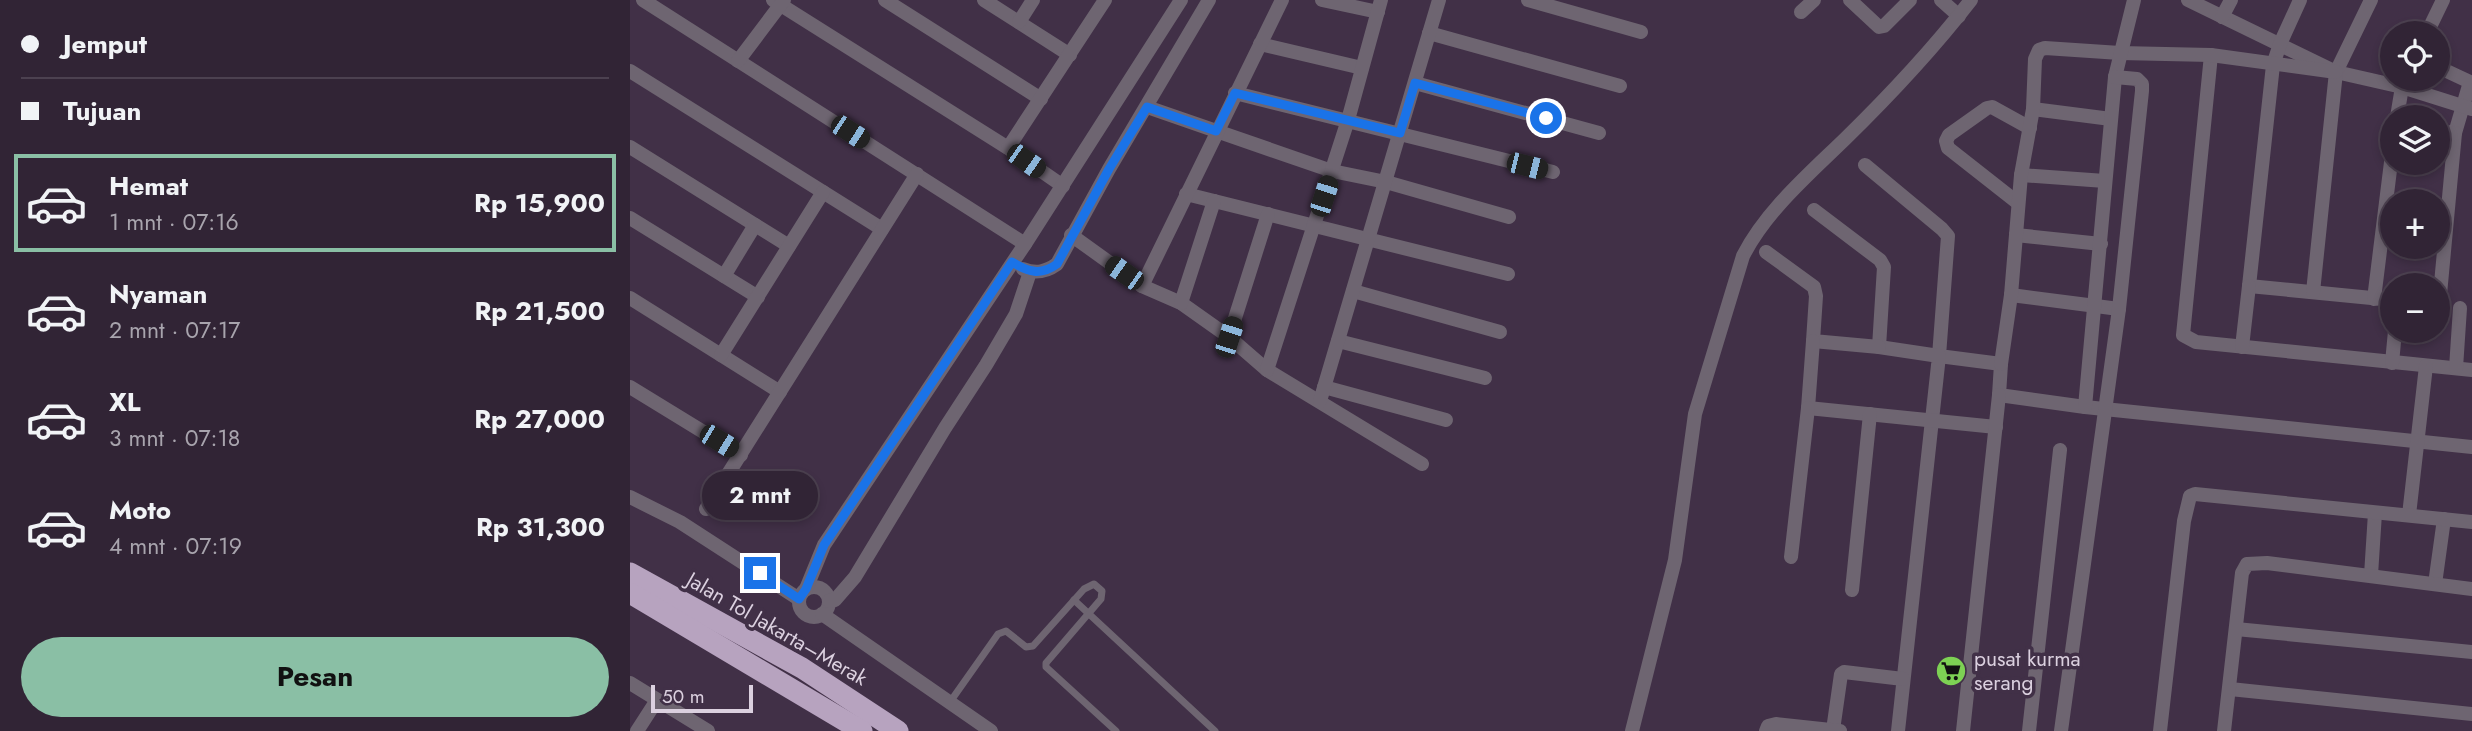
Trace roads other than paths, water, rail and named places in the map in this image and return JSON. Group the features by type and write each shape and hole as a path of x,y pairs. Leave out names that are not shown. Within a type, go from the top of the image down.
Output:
{"highway":[{"name":"Jalan Tol Jakarta–Merak","path":"630,573 802,668 898,731"},
{"name":"Jalan Tol Jakarta–Merak","path":"630,593 862,731"}],"street":[{"path":"643,0 1025,244"},
{"path":"885,0 1041,99"},
{"path":"984,0 1070,55"},
{"path":"1019,22 1033,0"},
{"path":"1008,148 1105,0"},
{"path":"1039,271 986,365 855,577 835,600 813,617 805,614 800,607 803,594 824,545 1063,186 1181,0"},
{"path":"1012,262 1039,271 1057,264 1209,0"},
{"path":"1142,286 1282,0"},
{"path":"1267,370 1348,120 1379,6 1322,0"},
{"path":"1322,394 1439,0"},
{"path":"1528,0 1641,32"},
{"path":"1801,12 1814,0"},
{"path":"1850,0 1875,25 1881,27 1910,0"},
{"path":"1941,0 1959,16"},
{"path":"1632,731 1675,560 1695,414 1743,256 1755,234 1792,192 1875,109 1971,0"},
{"path":"2085,407 2115,77 2134,0"},
{"path":"2188,0 2336,72"},
{"path":"2222,17 2231,0"},
{"path":"2242,347 2273,65 2300,0"},
{"path":"2313,292 2336,72 2371,0"},
{"path":"2433,21 2444,0"},
{"path":"738,61 779,2 1063,186"},
{"path":"1429,33 1620,86"},
{"path":"1260,44 1362,68"},
{"path":"1963,731 2001,364 2011,295 2021,175 2033,109 2035,59 2039,50 2045,48 2211,55 2380,79"},
{"path":"2211,55 2183,335 2191,341 2472,370"},
{"path":"630,71 882,229"},
{"path":"2441,273 2455,133 2468,108 2471,80 2450,72"},
{"path":"2061,731 2119,309 2142,84 2137,79 2115,77"},
{"path":"1415,83 1599,133"},
{"path":"2424,91 2468,108"},
{"path":"1235,93 1553,172"},
{"path":"1147,107 1332,171 1386,182 1509,217"},
{"path":"2018,203 1948,148 1946,141 1949,135 1992,107 2030,128"},
{"path":"2033,109 2111,119"},
{"path":"2450,132 2455,133"},
{"path":"630,147 789,246"},
{"path":"1865,165 1948,236 1933,420 1898,731"},
{"path":"706,509 917,174"},
{"path":"2021,175 2105,181"},
{"path":"2374,299 2389,175"},
{"path":"722,355 823,192"},
{"path":"1186,194 1508,274"},
{"path":"1181,303 1214,201"},
{"path":"1814,210 1880,260 1884,267 1879,347"},
{"path":"1229,337 1268,214"},
{"path":"630,218 758,297"},
{"path":"2103,224 2128,225"},
{"path":"723,276 755,225"},
{"path":"2016,235 2101,244"},
{"path":"1071,236 1142,286 1181,303 1229,337 1267,370 1322,394 1422,464"},
{"path":"1766,252 1814,287 1816,296 1808,408 1791,557"},
{"path":"2249,286 2380,299"},
{"path":"1353,291 1500,332"},
{"path":"2011,295 2119,309"},
{"path":"630,298 780,392"},
{"path":"2456,368 2466,308"},
{"path":"1338,341 1485,378"},
{"path":"1813,341 2001,364"},
{"path":"2392,363 2394,343"},
{"path":"2409,515 2426,366"},
{"path":"630,387 741,454"},
{"path":"1322,394 1446,420"},
{"path":"1999,396 2472,447"},
{"path":"1808,408 1996,426"},
{"path":"1852,590 1870,414"},
{"path":"2029,731 2060,450"},
{"path":"2160,731 2184,521 2190,496 2195,494 2472,522"},
{"path":"630,497 680,522 803,594"},
{"path":"2371,575 2375,513"},
{"path":"2435,584 2444,519"},
{"path":"2224,731 2242,573 2247,564 2371,575 2472,589"},
{"path":"803,594 814,587 821,589 827,594 825,608"},
{"path":"825,608 949,704 991,731"},
{"path":"2236,629 2472,652"},
{"path":"1766,731 1768,726 1776,724 1837,730 1841,674 1844,672 1903,678"},
{"path":"630,683 708,731"},
{"path":"2230,689 2472,714"},
{"path":"637,731 657,700"}],"lane":[{"path":"949,704 995,636 1003,631 1026,646 1033,646 1086,586 1094,584 1100,588 1102,598 1046,663 1046,667 1116,731"},
{"path":"1074,600 1215,731"}],"place":[{"name":"pusat kurma serang","path":"1951,671"}]}
